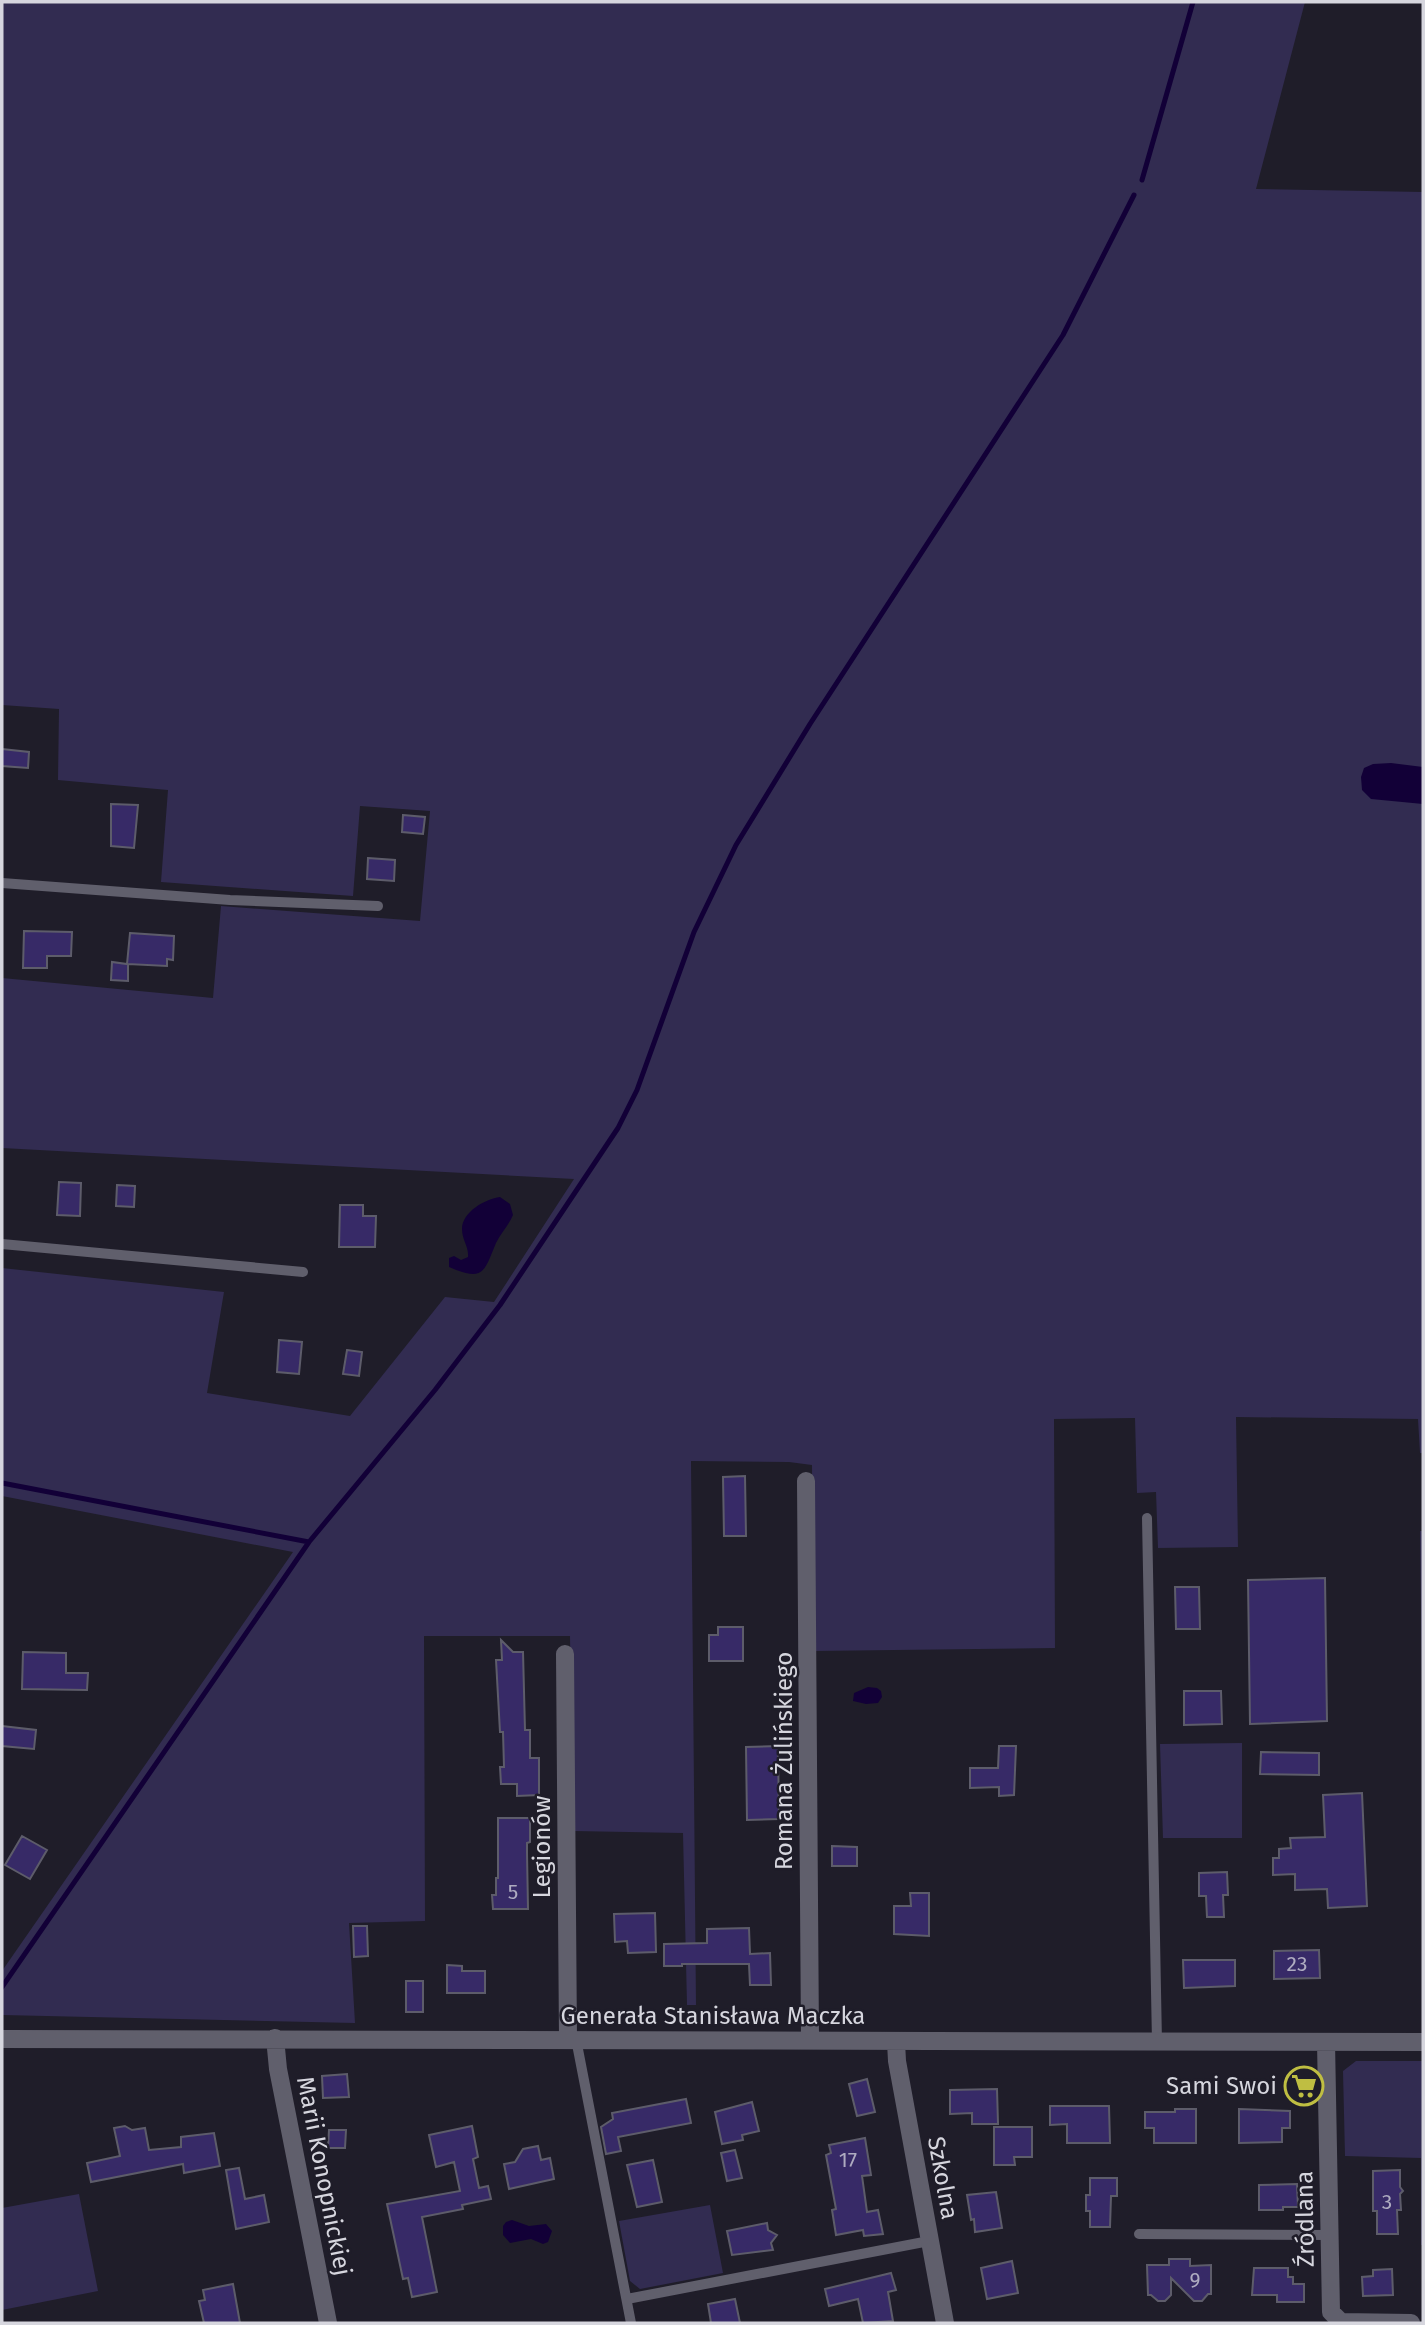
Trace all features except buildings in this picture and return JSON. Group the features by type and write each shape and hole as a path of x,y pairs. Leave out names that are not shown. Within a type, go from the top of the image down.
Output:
{"street":[{"name":"Romana Żulińskiego","path":"806,1481 810,2040"},
{"name":"Legionów","path":"565,1654 572,2039"},
{"name":"Marii Konopnickiej","path":"275,2038 278,2069 328,2323"},
{"name":"Generała Stanisława Maczka","path":"2,2039 1423,2042"},
{"name":"Szkolna","path":"896,2042 897,2061 945,2323"},
{"name":"Źródlana","path":"1326,2042 1331,2312 1341,2322 1411,2323"}],"lane":[{"path":"2,883 230,900 378,906"},
{"path":"2,1244 303,1272"},
{"path":"1147,1518 1157,2043"},
{"path":"572,2039 631,2323"},
{"path":"1139,2234 1330,2235"},
{"path":"627,2299 929,2241"}],"shaded area":[{"path":"2,2 1305,2 1256,189 1423,192 1423,1453 1420,1453 1418,1419 1236,1417 1238,1547 1158,1548 1156,1492 1137,1493 1135,1418 1054,1419 1055,1648 813,1651 812,1465 789,1462 691,1461 696,2005 687,2005 683,1833 573,1831 570,1636 424,1636 425,1921 349,1923 355,2023 2,2015 2,1971 293,1552 2,1496 2,1268 224,1292 207,1393 350,1416 445,1297 494,1302 574,1179 2,1148 2,978 213,998 221,906 420,921 430,811 360,806 353,896 161,882 168,790 58,780 59,709 2,705"},
{"path":"1373,764 1423,767 1423,804 1371,799 1362,790 1361,777 1364,768"},
{"path":"500,1197 510,1204 513,1215 485,1267 481,1272 469,1274 449,1267 449,1258 454,1256 461,1260 468,1257 462,1229 466,1217 481,1204"},
{"path":"1420,1531 1423,1531 1423,1763"},
{"path":"868,1687 881,1691 882,1697 878,1703 853,1701 854,1693"},
{"path":"1242,1743 1242,1838 1163,1838 1160,1744"},
{"path":"1356,2061 1423,2061 1423,2245 1421,2158 1345,2156 1343,2071"},
{"path":"79,2194 98,2291 2,2310 2,2208"},
{"path":"710,2205 723,2273 640,2289 630,2281 619,2221"},
{"path":"512,2220 529,2226 546,2224 552,2231 548,2242 543,2244 531,2239 510,2243 503,2235 503,2226"}],"waterway":[{"path":"1142,180 1193,2"},
{"path":"2,1987 309,1542 435,1390 500,1305 618,1128 637,1090 694,932 736,845 810,724 1063,335 1134,195"},
{"path":"2,1483 309,1542"}],"place":[{"name":"Sami Swoi","path":"1304,2086"}]}
